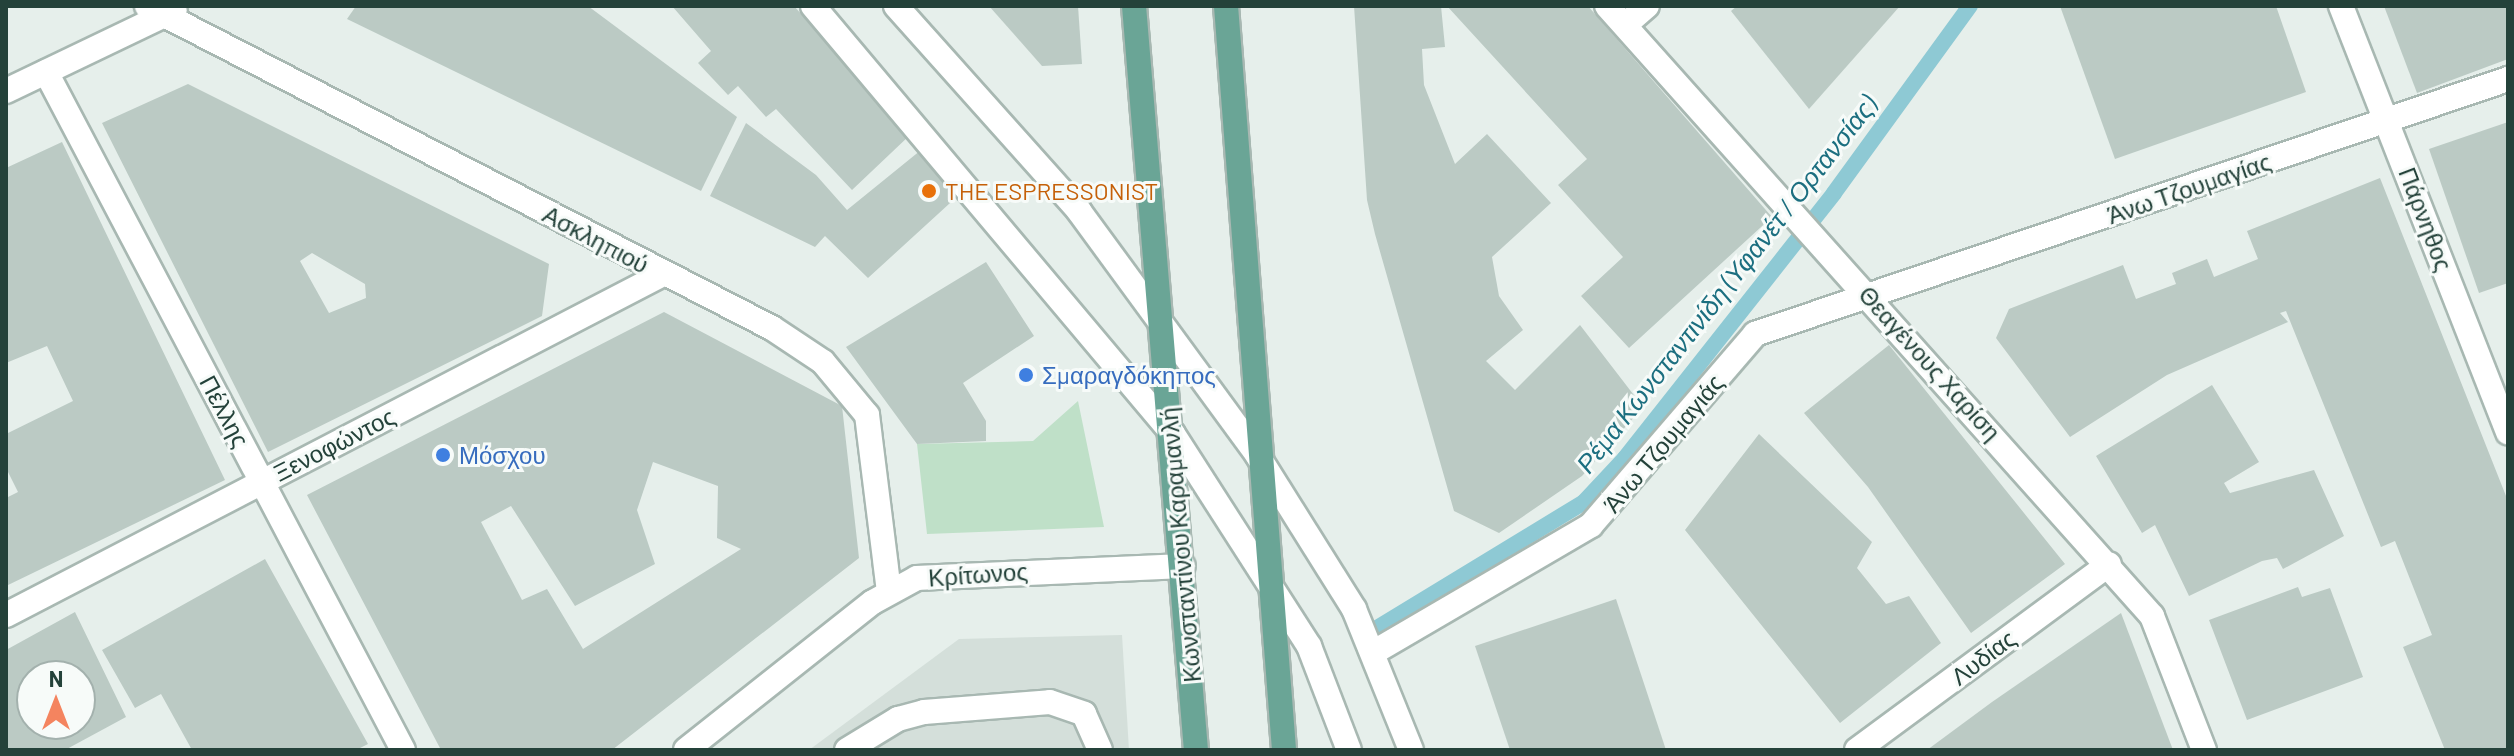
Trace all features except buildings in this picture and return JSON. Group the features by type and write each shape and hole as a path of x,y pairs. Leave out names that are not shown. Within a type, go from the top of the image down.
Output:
{"main road":[{"name":"Κωνσταντίνου Καραμανλή","path":"1134,6 1157,313 1173,434 1196,750"},
{"path":"1226,6 1244,181 1258,456 1284,750"}],"street":[{"path":"813,6 1173,434 1268,577 1309,646 1349,750"},
{"path":"896,6 1079,211 1157,313 1258,456 1354,609 1374,652 1411,750"},
{"name":"Θεαγένους Χαρίση","path":"1607,6 1870,296 2152,616 2204,750"},
{"path":"1625,25 1647,6"},
{"name":"Πάρνηθος","path":"2341,6 2508,433"},
{"path":"6,91 166,9"},
{"name":"Ασκληπιού","path":"166,9 793,340 854,393 873,440 889,591"},
{"name":"Πέλλης","path":"46,72 262,482 395,747"},
{"name":"Άνω Τζουμαγίας","path":"1870,296 2508,79"},
{"name":"Ξενοφώντος","path":"6,615 663,274"},
{"name":"Άνω Τζουμαγιάς","path":"1374,652 1591,525 1755,334 1870,296"},
{"name":"Λυδίας","path":"1857,750 2109,564"},
{"name":"Κρίτωνος","path":"686,750 889,591 942,573 1183,566"},
{"path":"847,750 898,719 924,712 1050,702 1084,714 1100,750"}],"shaded area":[{"path":"1122,635 1129,750 809,750 959,639"}],"green space":[{"path":"1078,401 1104,527 927,534 917,444 1033,441"}],"waterway":[{"name":"Ρέμα Κωνσταντινίδη (Υφανέτ / Ορτανσίας)","path":"1367,634 1584,502 1625,458 1834,193 1970,6"}],"place":[{"name":"THE ESPRESSONIST","path":"929,191"},
{"name":"Σμαραγδόκηπος","path":"1026,375"},
{"name":"Μόσχου","path":"443,455"}]}
